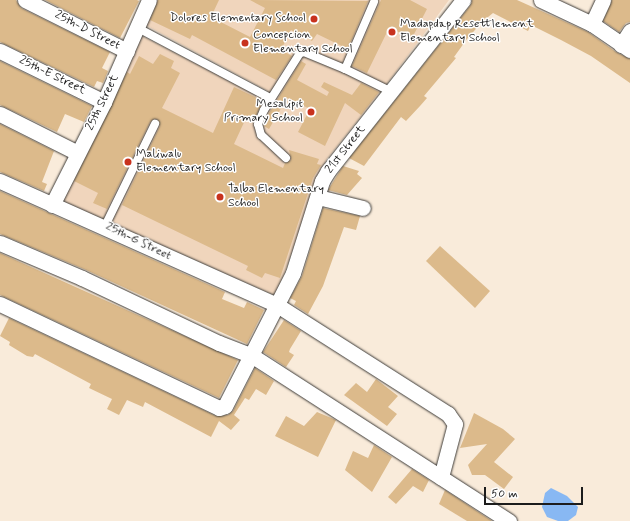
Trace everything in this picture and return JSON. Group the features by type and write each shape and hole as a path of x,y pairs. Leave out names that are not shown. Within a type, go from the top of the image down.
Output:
{"street":[{"name":"25th-D Street","path":"25,0 127,51"},
{"name":"25th Street","path":"52,205 104,102 148,0"},
{"name":"21st Street","path":"0,304 219,408 225,406 293,273 328,170 392,92 463,0"},
{"path":"541,0 592,24 626,48 630,31"},
{"path":"592,24 603,0"},
{"name":"25th-E Street","path":"0,51 104,102"},
{"path":"0,114 78,153"},
{"name":"25th-G Street","path":"0,181 52,205 106,226 148,248 276,305 346,347 454,420 455,430 441,477"},
{"path":"318,197 364,208"},
{"path":"0,243 82,278 219,343 251,355 509,521"}],"lane":[{"path":"345,69 374,2"},
{"path":"136,27 270,98"},
{"path":"286,158 261,135 258,124 270,98 300,53 304,52 345,69 392,92"},
{"path":"106,226 155,124"}],"shaded area":[{"path":"152,0 449,0 386,85 326,160 276,296 57,199 138,34 264,98 268,91 140,22"}],"water":[{"path":"551,488 567,496 578,507 576,515 568,521 558,521 547,517 542,507 545,493"}],"building":[{"path":"0,0 16,0 21,8 110,52 102,68 108,71 103,83 97,81 94,87 0,42"},
{"path":"45,0 137,0 139,1 120,38"},
{"path":"158,0 219,0 211,17 250,37 265,8 250,0 368,1 348,49 317,34 312,41 291,30 281,50 292,56 276,80 192,35 190,39 150,20"},
{"path":"381,0 410,0 427,9 412,38 389,28 367,73 352,66"},
{"path":"472,0 517,0 588,32 616,52 630,59 630,83 591,56 561,40 531,25 528,31 493,13 482,22 467,39 454,57 456,58 424,96 427,98 406,121 401,117 364,166 349,158 470,6"},
{"path":"612,0 630,0 630,22 626,23 619,32 603,21"},
{"path":"160,54 174,61 171,68 180,73 162,108 213,133 234,87 263,101 254,120 247,116 234,144 283,168 285,163 291,160 289,150 319,159 317,164 321,165 313,178 280,278 265,273 262,278 246,270 248,266 122,205 160,126 157,119 150,122 107,209 93,203 98,193 74,181 127,72 130,74 139,56 153,64"},
{"path":"0,61 92,106 84,122 65,114 57,132 0,105"},
{"path":"301,61 306,64 297,80 327,96 329,92 321,87 324,82 352,95 361,83 379,92 361,115 345,103 325,146 298,132 310,109 287,98 269,129 264,126 269,113"},
{"path":"0,124 54,151 42,182 47,184 44,191 0,172"},
{"path":"343,166 359,171 357,174 362,178 347,195 328,190"},
{"path":"0,191 225,292 222,299 244,308 247,302 264,310 247,344 86,270 0,234"},
{"path":"323,208 360,216 356,230 344,227 323,286 308,314 294,305 296,301 290,298 302,276"},
{"path":"440,246 490,291 475,308 426,261"},
{"path":"0,253 238,360 219,398 0,295"},
{"path":"9,318 216,416 228,415 233,411 255,368 274,381 266,395 256,389 249,400 245,398 234,415 240,420 231,430 219,421 211,437 145,402 143,407 127,400 119,415 107,409 112,399 89,388 91,384 35,354 33,357 27,356 9,345 10,342 0,336"},
{"path":"284,320 301,331 290,349 289,352 294,355 286,367 263,352"},
{"path":"376,379 398,396 388,407 397,414 387,426 344,395 356,383 367,392"},
{"path":"317,412 336,420 318,457 275,436 286,416 304,426"},
{"path":"474,413 503,429 515,439 494,462 513,477 504,489 485,475 472,475 468,465 487,444 460,448"},
{"path":"374,445 392,457 372,492 345,470 353,451 368,458"},
{"path":"412,469 429,480 423,492 413,486 396,504 388,497"},
{"path":"445,490 492,521 467,521 439,504"}],"place":[{"name":"Dolores Elementary School","path":"314,19"},
{"name":"Madapdap Resettlement Elementary School","path":"392,32"},
{"name":"Concepcion Elementary School","path":"245,43"},
{"name":"Mesalipit Primary School","path":"311,112"},
{"name":"Maliwalu Elementary School","path":"128,162"},
{"name":"Talba Elementary School","path":"220,197"}]}
